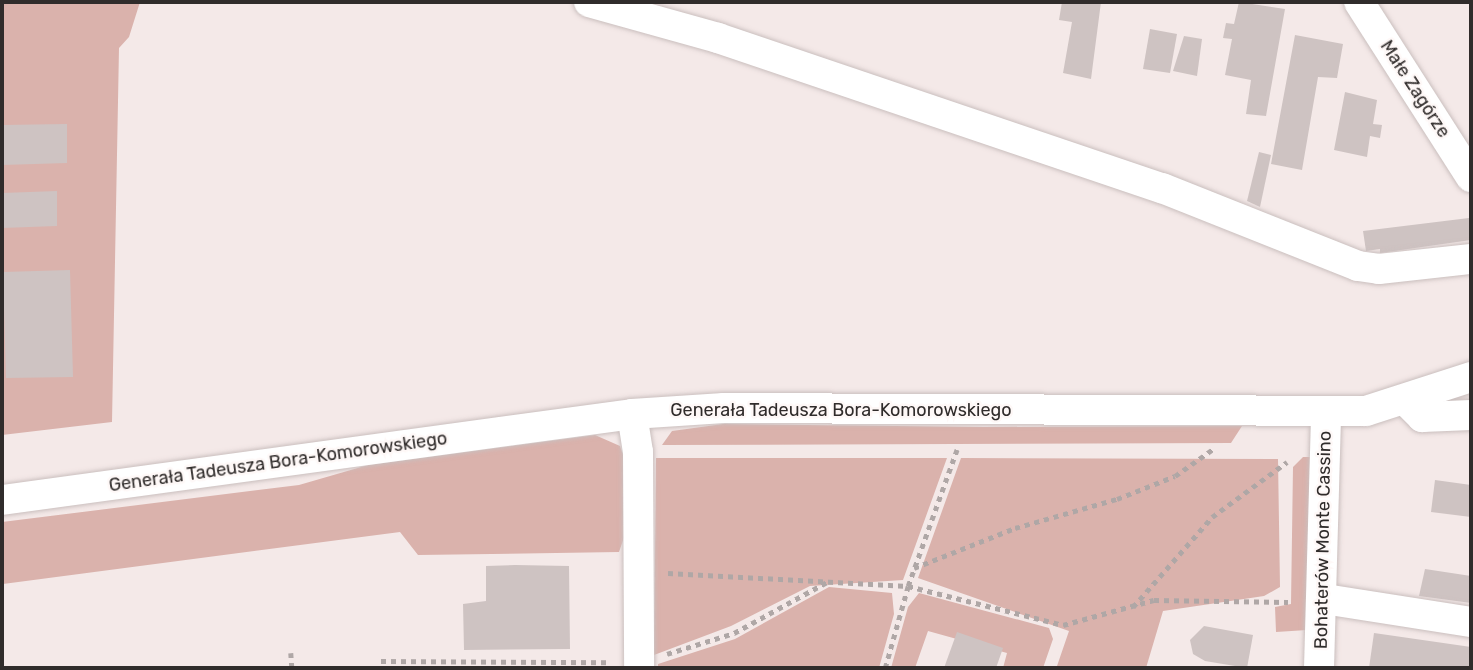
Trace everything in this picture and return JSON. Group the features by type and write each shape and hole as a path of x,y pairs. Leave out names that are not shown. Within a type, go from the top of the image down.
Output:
{"street":[{"path":"589,2 718,38 1162,188 1358,267 1379,269 1471,259"},
{"name":"Małe Zagórze","path":"1359,2 1471,177"},
{"name":"Generała Tadeusza Bora-Komorowskiego","path":"2,500 632,414 724,408 1366,411 1406,401 1471,377"},
{"path":"1406,401 1422,417 1471,415"},
{"name":"Bohaterów Monte Cassino","path":"1319,668 1324,600 1326,412"},
{"path":"632,414 638,452 639,665"},
{"path":"1324,600 1471,622"}],"path":[{"path":"885,668 908,586 957,449"},
{"path":"914,568 1015,528 1117,499 1175,476 1213,449"},
{"path":"1132,607 1212,517 1287,462"},
{"path":"639,571 908,586 1063,625 1154,600 1289,602"},
{"path":"381,661 639,665 734,633 828,582"},
{"path":"292,653 292,668"}],"shaded area":[{"path":"2,2 140,2 129,37 119,48 112,422 2,435"},
{"path":"723,424 1242,426 1231,443 662,445 672,431"},
{"path":"595,435 620,446 628,470 629,523 619,552 418,555 400,532 3,584 2,627 2,522 299,485 368,465"},
{"path":"1303,457 1310,457 1307,630 1276,632 1275,607 1291,604 1293,467"},
{"path":"656,458 947,458 903,580 810,586 731,626 654,655"},
{"path":"961,458 1278,459 1280,587 1264,596 1163,611 1146,668 1057,666 1069,631 918,578"},
{"path":"829,587 892,593 894,614 879,668 658,668 658,664 735,639"},
{"path":"919,593 1049,628 1053,639 1043,668 1003,668 1007,653 928,631 915,668 891,668 908,607"}],"building":[{"path":"1062,2 1101,2 1091,79 1063,73 1072,22 1059,20"},
{"path":"1239,2 1285,9 1266,116 1246,114 1251,80 1225,75 1232,39 1223,38 1226,23 1234,24"},
{"path":"1150,29 1177,34 1170,73 1143,69"},
{"path":"1295,35 1343,44 1337,78 1318,77 1302,170 1271,164"},
{"path":"1184,36 1202,39 1197,76 1173,71"},
{"path":"1345,92 1377,100 1373,124 1382,125 1380,138 1370,136 1367,157 1334,150"},
{"path":"67,124 67,163 2,165 2,125"},
{"path":"1259,152 1271,155 1260,207 1247,201"},
{"path":"57,191 57,226 2,228 2,193"},
{"path":"1469,218 1471,240 1380,253 1380,249 1366,251 1363,231"},
{"path":"70,270 73,377 6,378 3,272"},
{"path":"1435,480 1471,485 1471,517 1431,512"},
{"path":"486,566 569,566 570,649 464,650 463,604 486,601"},
{"path":"1425,569 1471,576 1471,603 1419,596"},
{"path":"1204,626 1253,635 1247,668 1205,661 1193,654 1190,640"},
{"path":"957,632 1003,648 996,668 944,668"},
{"path":"1374,633 1471,647 1471,668 1369,668"}]}
